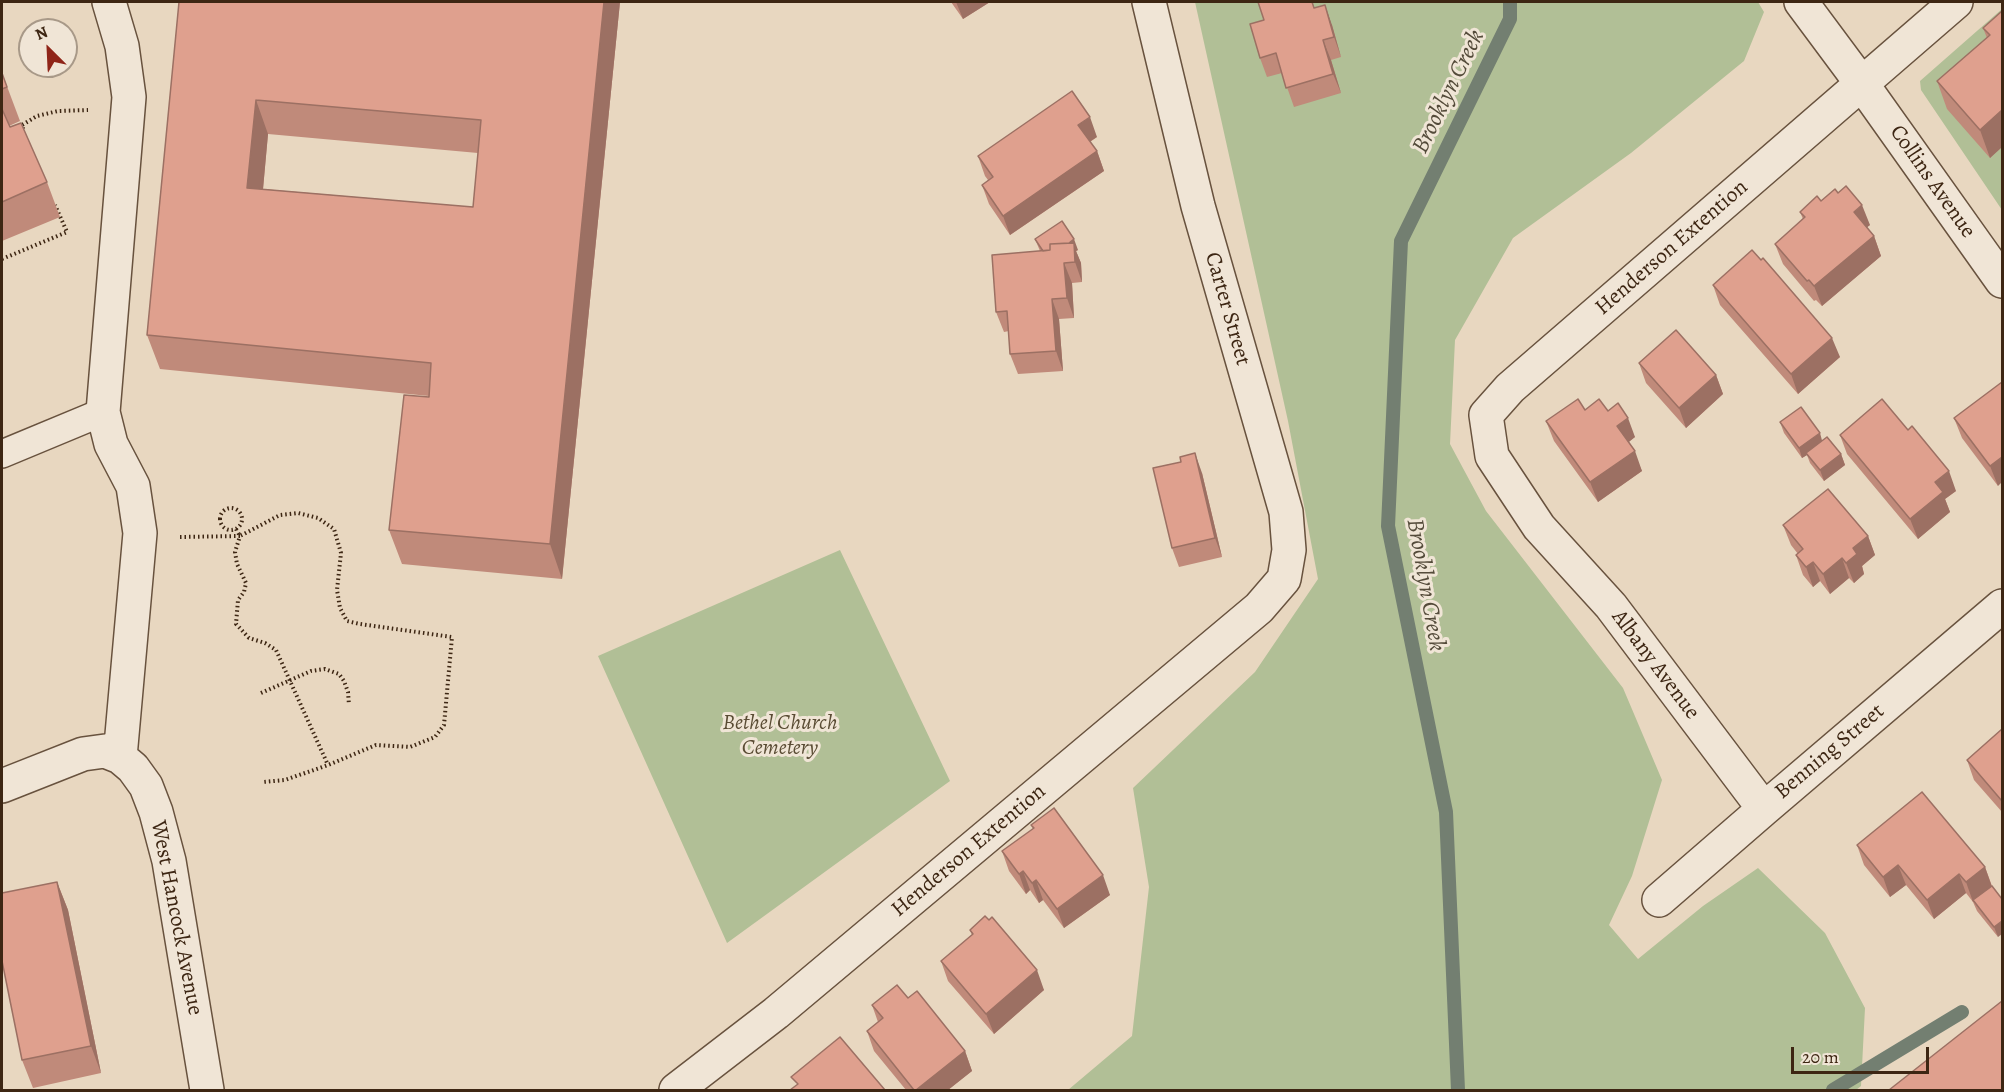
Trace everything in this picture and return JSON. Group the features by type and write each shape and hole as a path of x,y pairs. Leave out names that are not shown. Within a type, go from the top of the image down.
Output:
{"street":[{"path":"2,786 83,754 105,751 120,757 140,533 133,486 111,444 103,412 129,97 122,46 109,2"},
{"name":"Carter Street","path":"1149,2 1198,206 1286,512 1288,550 1284,579 1259,608"},
{"name":"Collins Avenue","path":"1801,2 2002,281"},
{"name":"Henderson Extention","path":"1539,526 1492,456 1486,416 1510,388 1956,2"},
{"name":"Albany Avenue","path":"1539,526 1611,606 1764,809"},
{"name":"Benning Street","path":"1659,900 2002,606"},
{"name":"Henderson Extention","path":"676,1090 776,1013 1259,608"},
{"name":"West Hancock Avenue","path":"120,757 133,768 147,786 169,861 207,1090"}],"lane":[{"path":"2,454 103,412"}],"path":[{"path":"26,136 22,125 37,116 58,111 90,110"},
{"path":"2,260 67,232 53,200"},
{"path":"226,509 237,510 242,515 242,522 236,529 231,530 222,525 222,514 226,509"},
{"path":"176,537 240,536 280,515 298,513 318,518 334,529 341,553 337,590 340,608 347,621 452,637 444,726 435,737 410,747 376,745 285,780 263,782"},
{"path":"236,529 240,536 235,552 237,564 246,583 236,610 236,624 249,638 266,643 276,650 328,765"},
{"path":"261,693 310,671 325,669 339,674 348,692 349,705"}],"green space":[{"path":"1195,2 1758,2 1764,12 1744,61 1631,153 1513,238 1455,340 1450,444 1486,511 1623,688 1662,780 1632,876 1609,925 1638,959 1703,906 1758,868 1825,933 1865,1008 1861,1086 1856,1090 1068,1090 1132,1036 1149,887 1133,788 1255,672 1318,579 1288,421"},
{"path":"2002,9 2002,210 1921,90 1920,81"},
{"name":"Bethel Church Cemetery","path":"840,550 950,781 727,943 598,656"}],"building":[{"path":"179,2 604,2 550,544 389,530 404,395 429,397 431,363 147,335","holes":["256,100 481,120 473,207 247,188"]},
{"path":"1258,2 1312,2 1314,8 1325,5 1334,37 1323,40 1333,74 1286,88 1276,53 1260,58 1250,24 1264,20"},
{"path":"2002,11 2002,110 1980,130 1937,81 1990,35 1983,28"},
{"path":"2,73 7,87 2,89"},
{"path":"1072,91 1090,117 1078,125 1097,151 1003,216 982,185 993,177 978,156"},
{"path":"2,109 10,127 21,123 47,182 2,202"},
{"path":"1846,186 1862,205 1854,212 1874,236 1814,286 1775,244 1805,217 1800,212 1817,196 1821,201 1835,189 1838,193"},
{"path":"1062,221 1074,239 1069,243 1050,244 1050,250 1043,251 1035,239"},
{"path":"1074,243 1075,262 1064,263 1067,298 1052,299 1056,351 1010,354 1007,311 996,312 992,255 1050,250 1050,244"},
{"path":"1752,250 1761,260 1763,258 1832,338 1791,374 1713,285"},
{"path":"1676,330 1716,375 1679,408 1639,363"},
{"path":"2002,382 2002,457 1990,466 1954,418"},
{"path":"1578,399 1585,410 1599,399 1608,411 1618,403 1628,418 1617,426 1635,451 1590,482 1546,421"},
{"path":"1882,399 1908,430 1912,426 1949,471 1935,482 1943,492 1910,519 1840,435"},
{"path":"1801,407 1820,433 1799,448 1780,422"},
{"path":"1827,437 1841,454 1820,470 1806,453"},
{"path":"1195,453 1215,538 1172,548 1153,468 1181,462 1180,457"},
{"path":"1828,489 1868,536 1853,548 1857,554 1846,563 1842,558 1823,574 1813,562 1806,567 1796,555 1803,549 1783,525"},
{"path":"2002,729 2002,801 1967,760"},
{"path":"1922,792 1985,867 1966,882 1959,874 1927,900 1898,865 1883,877 1857,845"},
{"path":"1054,808 1103,875 1057,909 1036,880 1032,883 1023,871 1019,874 1002,851 1034,828 1031,825"},
{"path":"57,882 91,1046 22,1060 2,961 2,893"},
{"path":"1992,886 2002,899 2002,921 1994,927 1973,900"},
{"path":"985,916 989,920 992,917 1037,970 986,1014 941,961 973,934 970,930"},
{"path":"897,985 908,998 917,991 965,1051 916,1090 867,1031 883,1018 872,1005"},
{"path":"2002,1001 2002,1090 1889,1090"},
{"path":"840,1037 885,1090 790,1090 798,1084 791,1077"}],"waterway":[{"name":"Brooklyn Creek","path":"1458,1090 1446,812 1388,526 1401,241 1510,19 1510,2"},
{"path":"1833,1090 1962,1012"}]}
